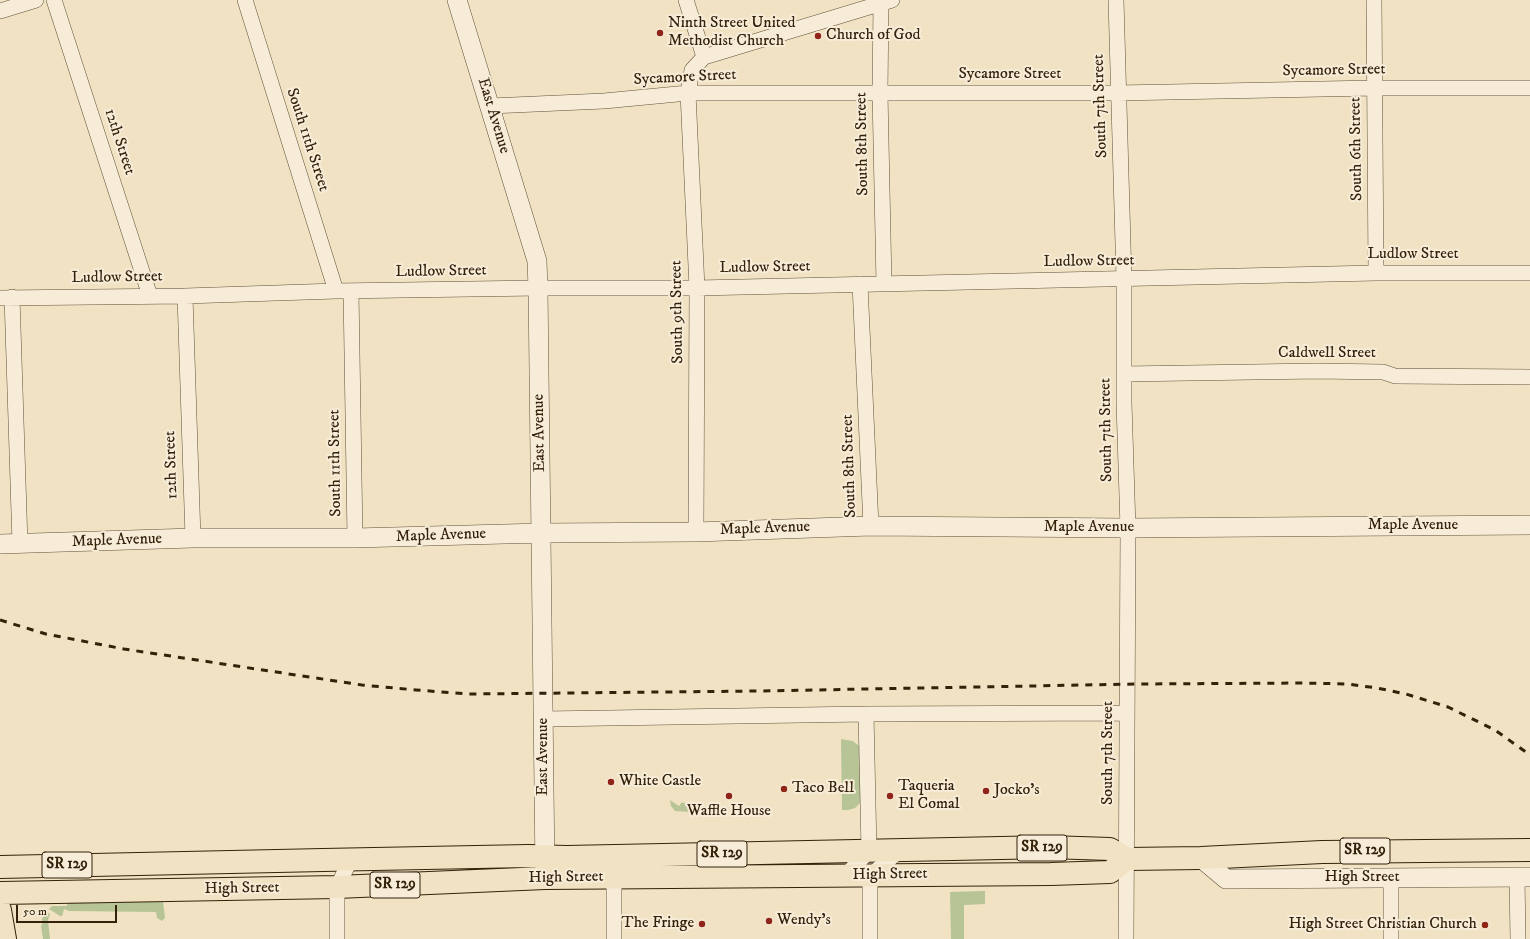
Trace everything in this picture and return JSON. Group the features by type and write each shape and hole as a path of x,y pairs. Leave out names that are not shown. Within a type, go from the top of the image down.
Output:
{"highway":[{"name":"High Street","path":"0,867 351,859 545,856 567,857 1049,847 1110,849 1127,859 1201,858 1322,852 1530,850"},
{"name":"High Street","path":"0,893 337,887 546,878 1051,874 1110,872 1127,859"},
{"path":"0,910 5,939"}],"street":[{"path":"0,11 36,0"},
{"name":"12th Street","path":"54,0 150,296"},
{"name":"South 11th Street","path":"245,0 344,291 355,538"},
{"name":"East Avenue","path":"457,0 537,261 546,878"},
{"path":"686,0 704,57 886,2"},
{"name":"South 7th Street","path":"1116,0 1124,279 1124,374 1128,528 1126,939"},
{"name":"South 6th Street","path":"1374,0 1376,273"},
{"name":"South 8th Street","path":"884,284 880,93 886,2"},
{"name":"South 9th Street","path":"696,532 697,288 688,93 692,70 704,57"},
{"name":"Sycamore Street","path":"490,106 604,101 688,93 1118,93 1374,88 1530,88"},
{"name":"Ludlow Street","path":"6,298 185,296 344,291 538,288 697,288 1376,273 1530,273"},
{"name":"South 8th Street","path":"860,284 871,526"},
{"name":"12th Street","path":"185,296 193,538"},
{"path":"6,298 20,544"},
{"name":"Caldwell Street","path":"1124,374 1324,371 1382,372 1396,376 1530,377"},
{"name":"Maple Avenue","path":"0,544 193,538 355,538 542,533 696,532 871,526 1128,528 1530,524"},
{"path":"544,719 866,714 1128,713"},
{"path":"845,876 869,851 866,714"},
{"path":"870,939 870,876 900,850"},
{"name":"High Street","path":"1201,858 1226,879 1523,877"},
{"path":"337,939 337,887 351,859"},
{"path":"1518,939 1523,877"},
{"path":"614,878 614,939"},
{"path":"1391,878 1391,939"}],"green space":[{"path":"841,739 853,741 859,746 860,752 860,803 855,808 848,810 842,810"},
{"path":"670,800 679,806 682,802 692,807 691,812 675,811 671,806"},
{"path":"985,891 985,904 964,905 964,939 951,939 950,892"},
{"path":"163,901 165,918 162,921 157,918 156,912 69,911 64,909 62,916 60,916 49,909 52,906 67,906 67,903"},
{"path":"46,912 50,914 48,920 50,939 43,939 41,926 42,919"}],"railway":[{"path":"0,620 46,634 124,649 362,685 469,694 759,691 1138,684 1347,684 1406,694 1448,707 1495,730 1530,755"}],"place":[{"name":"Ninth Street United Methodist Church","path":"660,33"},
{"name":"Church of God","path":"818,36"},
{"name":"White Castle","path":"611,782"},
{"name":"Taco Bell","path":"784,789"},
{"name":"Jocko's","path":"986,791"},
{"name":"Waffle House","path":"729,796"},
{"name":"Taqueria El Comal","path":"890,796"},
{"name":"Wendy's","path":"769,921"},
{"name":"The Fringe","path":"702,924"},
{"name":"High Street Christian Church","path":"1485,925"}]}
